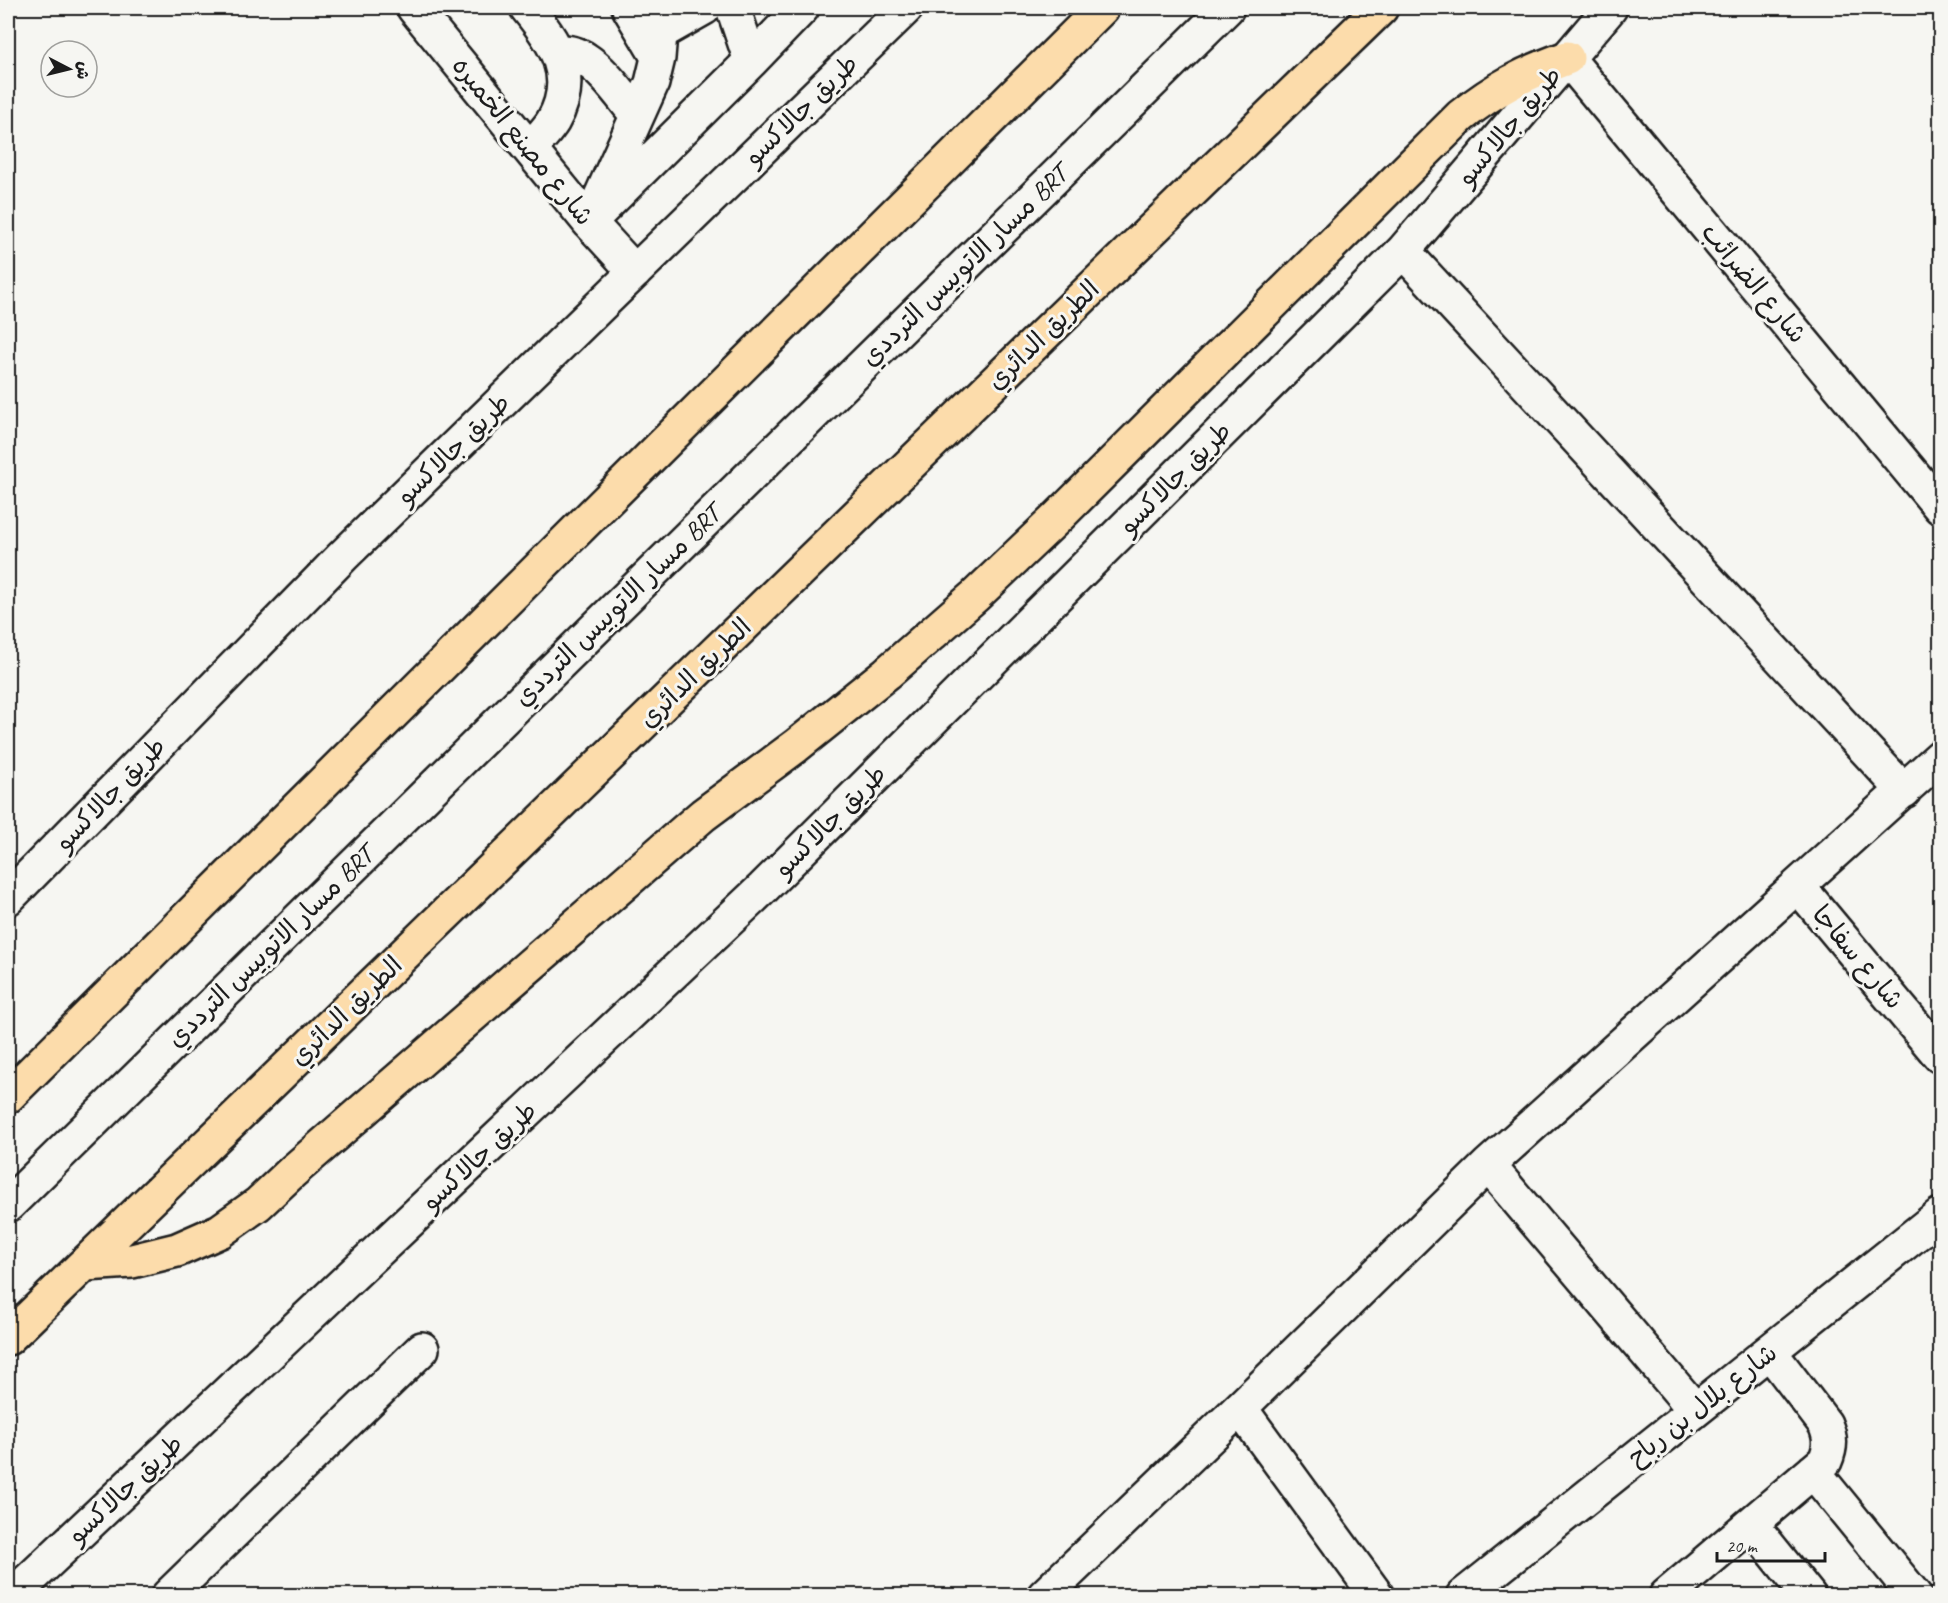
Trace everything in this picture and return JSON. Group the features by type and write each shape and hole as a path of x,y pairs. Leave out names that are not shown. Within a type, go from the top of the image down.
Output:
{"highway":[{"path":"8,1096 1102,8"},
{"name":"الطريق الدائري","path":"8,1338 1381,8"},
{"path":"85,1264 132,1261 177,1250 220,1231 258,1204 301,1164 703,815 878,681 975,596 1059,516 1461,116 1485,97 1511,81 1567,58"}],"street":[{"name":"شارع مصنع الخميره","path":"414,8 589,222 635,272"},
{"path":"527,8 558,51 564,74 562,98 553,120 530,150"},
{"path":"629,8 658,33"},
{"path":"658,33 704,8"},
{"path":"733,8 751,61"},
{"path":"589,222 802,8"},
{"name":"طريق جالاكسو","path":"8,898 343,556 906,8"},
{"name":"مسار الاتوبيس الترددي BRT","path":"8,1205 1227,8"},
{"name":"طريق جالاكسو","path":"12,1596 763,888 1403,250 1610,8"},
{"path":"589,222 652,83 658,33"},
{"path":"558,51 571,52 585,58 637,115"},
{"name":"شارع الضرائب","path":"1567,58 1941,507"},
{"path":"1403,250 1904,791"},
{"path":"1044,1596 1488,1165 1941,757"},
{"name":"شارع سفاجا","path":"1799,886 1941,1056"},
{"path":"1488,1165 1695,1410"},
{"name":"شارع بلال بن رباح","path":"1463,1596 1941,1215"},
{"path":"168,1596 422,1349"},
{"path":"1666,1596 1825,1461 1830,1449 1830,1436 1825,1425 1770,1352"},
{"path":"1240,1408 1377,1596"},
{"path":"1813,1471 1915,1596"},
{"path":"1751,1524 1809,1596"}]}
